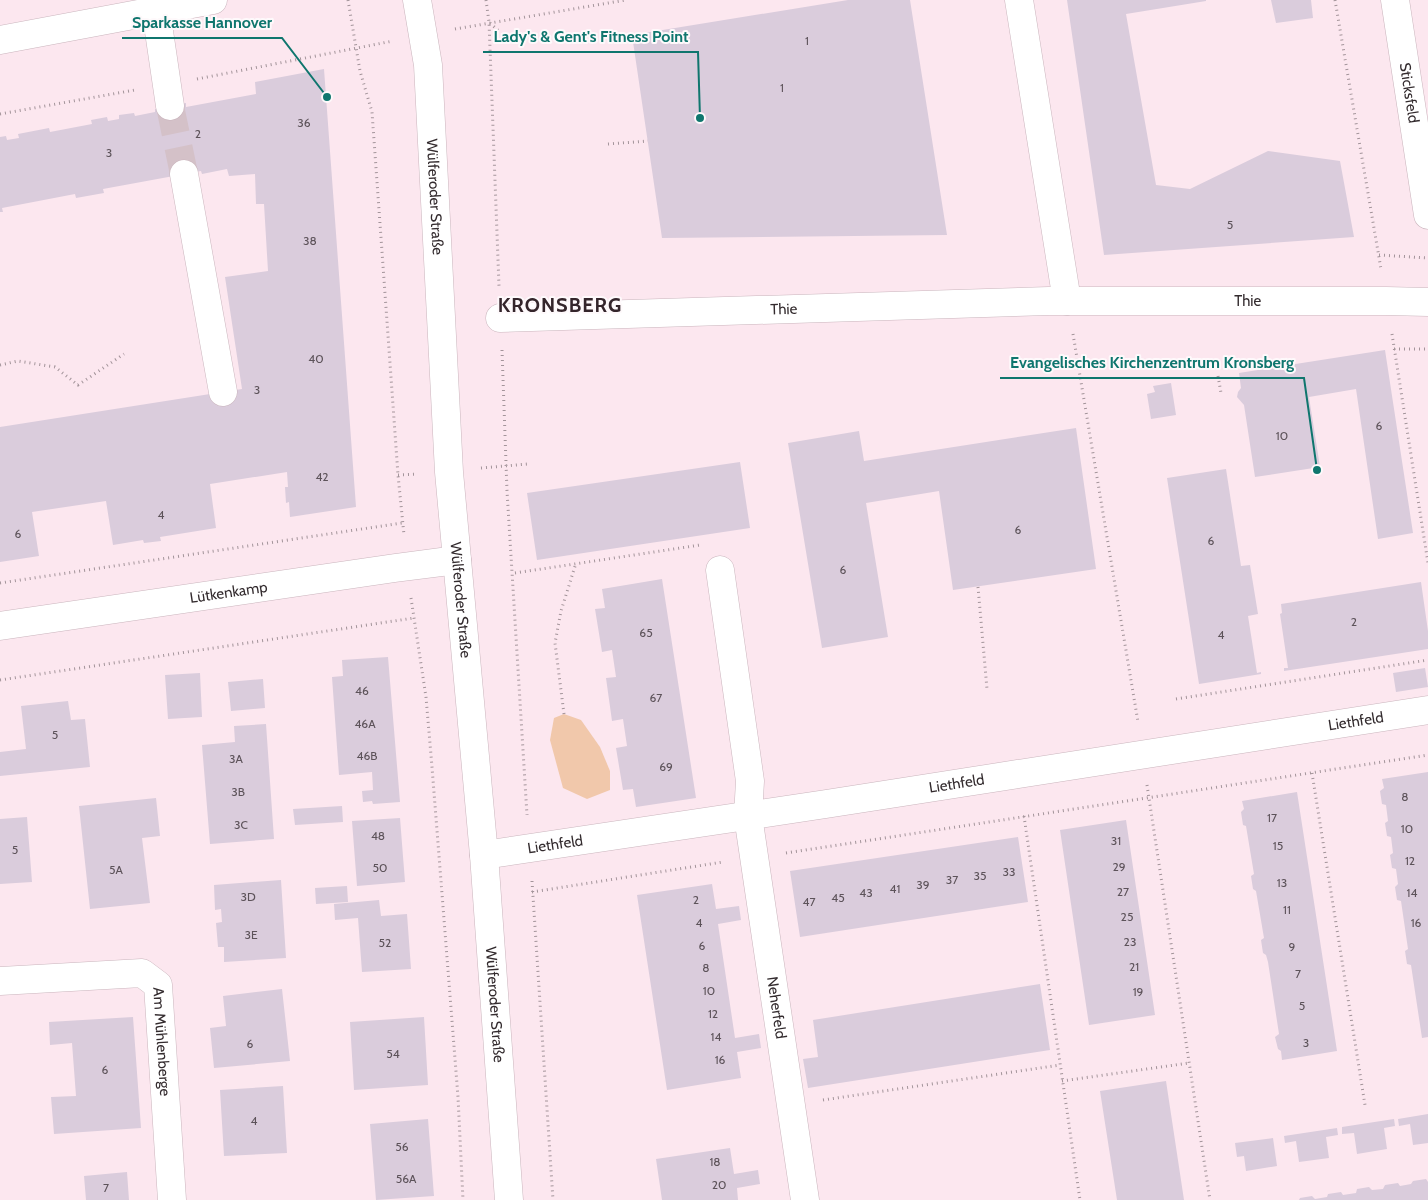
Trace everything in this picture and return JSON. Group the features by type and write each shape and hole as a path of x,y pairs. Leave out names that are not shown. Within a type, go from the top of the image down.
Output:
{"street":[{"path":"0,40 213,0"},
{"name":"Wülferoder Straße","path":"417,0 428,65 432,112 449,472 484,855 509,1200"},
{"path":"1019,0 1067,301"},
{"name":"Sticksfeld","path":"1395,0 1428,215"},
{"path":"156,11 170,106"},
{"path":"184,174 223,392"},
{"name":"Thie","path":"500,318 1067,301 1428,302"},
{"name":"Lütkenkamp","path":"0,626 458,560"},
{"name":"Neherfeld","path":"720,570 750,781 748,816 806,1200"},
{"name":"Liethfeld","path":"484,855 748,816 1428,710"},
{"name":"Am Mühlenberge","path":"0,981 142,973 158,984 172,1200"}],"path":[{"path":"348,0 360,71 372,112 402,523 426,697 432,767 458,1097 463,1200"},
{"path":"486,0 489,22 506,466 552,1200"},
{"path":"489,22 626,0"},
{"path":"1335,0 1428,563"},
{"path":"489,22 501,33"},
{"path":"608,144 648,141"},
{"path":"1378,255 1428,258"},
{"path":"1394,349 1428,349"},
{"path":"0,365 18,361 55,367 78,385 124,354"},
{"path":"1218,376 1221,393"},
{"path":"449,472 528,464"},
{"path":"0,583 402,523"},
{"path":"515,572 707,543"},
{"path":"564,714 555,643 561,611 576,563"},
{"path":"978,587 987,689"},
{"path":"0,680 414,618"},
{"path":"1176,699 1428,660"},
{"path":"532,892 1428,755"},
{"path":"1312,772 1365,1104"},
{"path":"1024,816 1080,1200"},
{"path":"1062,1081 1189,1063"},
{"path":"790,1104 1060,1065"}],"shaded area":[{"path":"564,714 581,720 600,747 610,771 610,790 587,799 563,788 550,740 554,718"}],"building":[{"path":"848,0 910,0 947,235 662,238 632,35"},
{"path":"1067,0 1206,0 1126,14 1156,185 1190,189 1268,151 1340,161 1354,237 1104,255"},
{"path":"1271,0 1311,0 1313,18 1276,23"},
{"path":"324,69 356,507 290,517 289,502 286,503 285,487 288,487 287,472 210,484 216,528 160,537 161,541 144,543 143,540 113,545 106,501 32,512 39,556 0,562 0,427 242,389 225,277 268,271 264,204 256,204 255,174 229,176 227,169 202,174 201,171 103,189 104,193 76,198 75,194 2,208 3,212 0,212 0,137 6,136 7,140 19,138 18,134 49,128 50,132 92,124 91,120 107,117 108,121 119,119 119,115 134,113 135,116 155,112 155,109 186,103 186,107 256,94 255,82"},
{"path":"1385,350 1413,533 1378,539 1356,389 1309,397 1320,467 1255,477 1244,405 1237,397 1241,388 1239,373"},
{"path":"1171,383 1176,415 1151,419 1147,394 1155,392 1153,386"},
{"path":"1076,428 1096,569 953,590 939,491 866,503 888,637 822,648 788,443 859,431 864,461"},
{"path":"740,462 750,528 537,560 527,493"},
{"path":"1226,469 1241,566 1250,565 1258,614 1248,616 1257,673 1261,672 1261,674 1199,684 1167,478"},
{"path":"662,579 696,798 636,807 633,789 623,790 616,748 627,746 623,719 612,721 606,678 616,677 612,650 602,652 595,609 605,608 602,589"},
{"path":"1421,582 1428,631 1428,649 1284,671 1284,668 1288,668 1280,614 1282,613 1281,604"},
{"path":"388,657 400,802 373,804 372,801 363,802 362,791 373,790 372,772 339,775 332,677 343,676 342,660"},
{"path":"1425,668 1428,687 1396,692 1393,673"},
{"path":"200,673 202,717 168,719 165,675"},
{"path":"263,679 265,708 231,711 228,682"},
{"path":"68,701 71,720 85,719 90,767 0,776 0,752 26,749 21,706"},
{"path":"266,724 274,839 210,844 202,745 235,742 234,726"},
{"path":"1428,772 1428,1037 1422,1038 1411,965 1407,964 1405,951 1408,949 1401,901 1397,900 1395,887 1398,884 1396,869 1392,868 1390,855 1393,853 1391,837 1387,836 1385,823 1388,821 1386,805 1382,804 1380,791 1384,788 1382,779"},
{"path":"1297,792 1337,1051 1282,1060 1281,1051 1278,1049 1275,1037 1279,1034 1268,962 1266,955 1263,953 1261,940 1264,938 1256,891 1253,889 1251,876 1254,874 1246,826 1243,825 1241,812 1244,809 1242,801"},
{"path":"156,798 160,836 142,838 150,903 90,909 79,806"},
{"path":"342,806 343,822 295,825 293,809"},
{"path":"27,817 32,882 0,884 0,819"},
{"path":"400,818 405,882 357,886 352,821"},
{"path":"1126,820 1155,1015 1089,1025 1060,830"},
{"path":"1018,837 1028,902 800,937 790,871"},
{"path":"281,880 286,958 224,962 224,947 218,947 216,923 222,922 221,909 215,910 214,885"},
{"path":"712,884 716,909 739,906 741,920 718,924 735,1038 759,1034 761,1048 737,1052 741,1078 667,1090 637,895"},
{"path":"347,886 348,902 316,904 315,888"},
{"path":"379,900 381,916 407,914 411,969 362,972 358,918 335,920 334,904"},
{"path":"1040,984 1050,1050 808,1088 803,1059 818,1057 813,1020"},
{"path":"282,989 290,1061 214,1068 210,1028 226,1026 223,996"},
{"path":"133,1017 141,1128 54,1134 51,1097 76,1096 72,1043 50,1045 49,1022"},
{"path":"424,1017 428,1085 354,1090 350,1022"},
{"path":"1166,1081 1184,1200 1117,1200 1100,1091"},
{"path":"283,1086 287,1153 224,1156 220,1090"},
{"path":"1428,1114 1428,1143 1413,1145 1410,1124 1399,1126 1398,1119"},
{"path":"428,1119 434,1196 376,1200 370,1124"},
{"path":"1394,1119 1395,1126 1384,1128 1387,1149 1357,1154 1354,1133 1342,1134 1342,1127"},
{"path":"1337,1128 1338,1135 1326,1137 1329,1158 1299,1162 1296,1141 1285,1143 1284,1136"},
{"path":"1273,1138 1277,1166 1246,1171 1244,1156 1237,1157 1235,1143"},
{"path":"730,1148 734,1174 758,1170 760,1184 737,1188 738,1200 662,1200 656,1159"},
{"path":"127,1172 129,1200 86,1200 84,1176"},
{"path":"1426,1179 1428,1182 1428,1200 1299,1200 1300,1198 1312,1196 1315,1199 1327,1197 1328,1194 1341,1192 1343,1195 1356,1193 1357,1189 1369,1187 1372,1190 1383,1189 1385,1185 1398,1183 1400,1186"}],"tunnel":[{"path":"170,106 184,174"}],"place":[{"name":"Sparkasse Hannover","path":"327,97"},
{"name":"Lady's & Gent's Fitness Point","path":"700,118"},
{"name":"Evangelisches Kirchenzentrum Kronsberg","path":"1317,470"}],"district":[{"name":"KRONSBERG","path":"560,305"}]}
